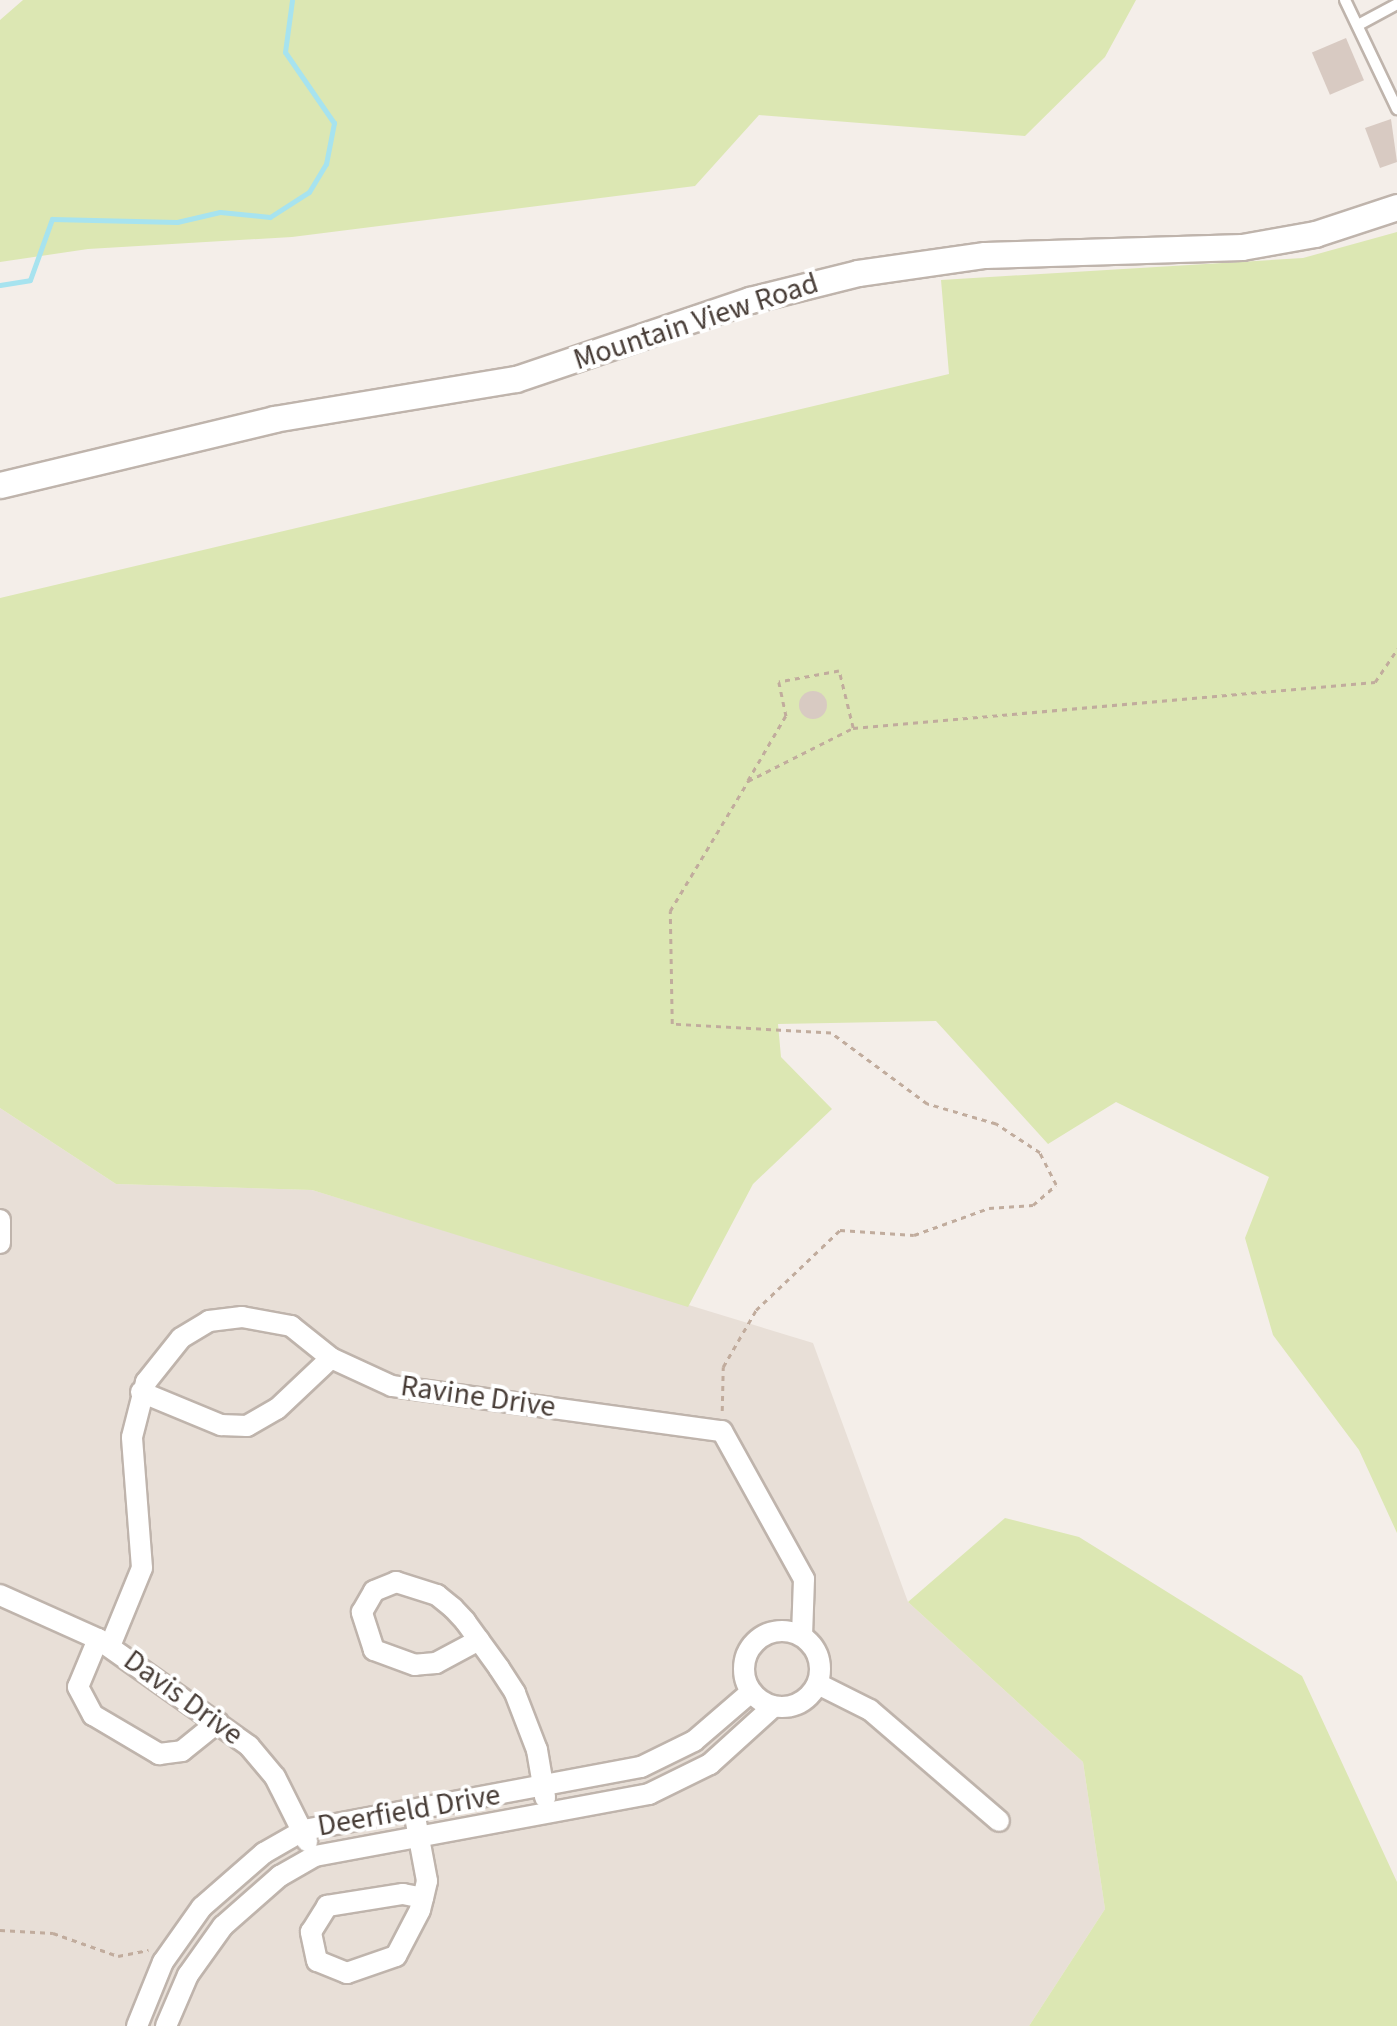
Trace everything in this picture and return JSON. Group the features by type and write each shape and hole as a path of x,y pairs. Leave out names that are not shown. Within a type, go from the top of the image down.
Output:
{"street":[{"name":"Mountain View Road","path":"0,485 274,419 516,379 750,300 858,273 984,255 1242,248 1315,234 1397,207"},
{"path":"0,1220 0,1243"},
{"name":"Ravine Drive","path":"218,1722 182,1752 158,1754 93,1715 78,1687 142,1568 132,1455 142,1392 168,1349 225,1318 290,1326 331,1358 392,1386 722,1431"},
{"path":"142,1392 238,1428 268,1416 331,1358"},
{"path":"722,1431 804,1579 802,1636"},
{"path":"479,1640 436,1664 414,1665 374,1650 362,1612 379,1588 408,1583 446,1602 479,1640 515,1693 538,1750 549,1816"},
{"name":"Davis Drive","path":"0,1594 104,1642 218,1722 265,1762 315,1856"},
{"path":"774,1706 751,1692 744,1669 753,1645 779,1631 802,1636 819,1656 818,1684 870,1710 999,1821"},
{"name":"Deerfield Drive","path":"166,2026 188,1975 223,1926 280,1876 315,1856 419,1835 549,1816 673,1786 727,1752 774,1706 804,1702 818,1684"},
{"name":"Deerfield Drive","path":"136,2026 169,1952 222,1888 302,1831 412,1808 543,1788 662,1760 709,1730 751,1692"},
{"path":"412,1808 427,1869 423,1898 390,1962 338,1972 323,1967 312,1953 314,1924 327,1906 403,1894 423,1898"}],"lane":[{"path":"1345,0 1360,24 1397,109"},
{"path":"1360,24 1397,4"}],"path":[{"path":"748,782 853,728 1375,682 1397,649"},
{"path":"722,1431 723,1367 748,1324 840,1230 914,1235 989,1208 1033,1205 1056,1185 1040,1153 996,1124 928,1104 831,1033 672,1024 670,910 786,716 779,682 839,672 853,728"},
{"path":"0,1930 54,1934 118,1956 155,1947 169,1952"}],"shaded area":[{"path":"0,1108 116,1184 312,1190 813,1343 908,1602 1083,1762 1105,1909 1029,2026 0,2026"}],"green space":[{"path":"23,0 1136,0 1105,57 1025,136 759,115 695,186 292,237 88,249 0,262 0,20"},
{"path":"1397,232 1397,1533 1359,1450 1273,1335 1245,1238 1269,1177 1116,1102 1048,1144 936,1021 778,1024 781,1057 832,1109 753,1184 688,1307 312,1190 116,1184 0,1108 0,598 949,374 941,280 1303,258"},
{"path":"1005,1518 1079,1537 1302,1676 1397,1882 1397,2026 1029,2026 1105,1909 1083,1762 908,1602"}],"building":[{"path":"1346,38 1364,80 1330,95 1312,52"},
{"path":"1391,119 1397,162 1380,168 1365,128"},
{"path":"813,691 823,695 827,705 823,715 813,719 803,715 799,705 803,695"}],"waterway":[{"path":"0,285 30,280 52,219 177,222 220,212 270,217 309,192 326,164 334,123 285,52 292,0"}]}
